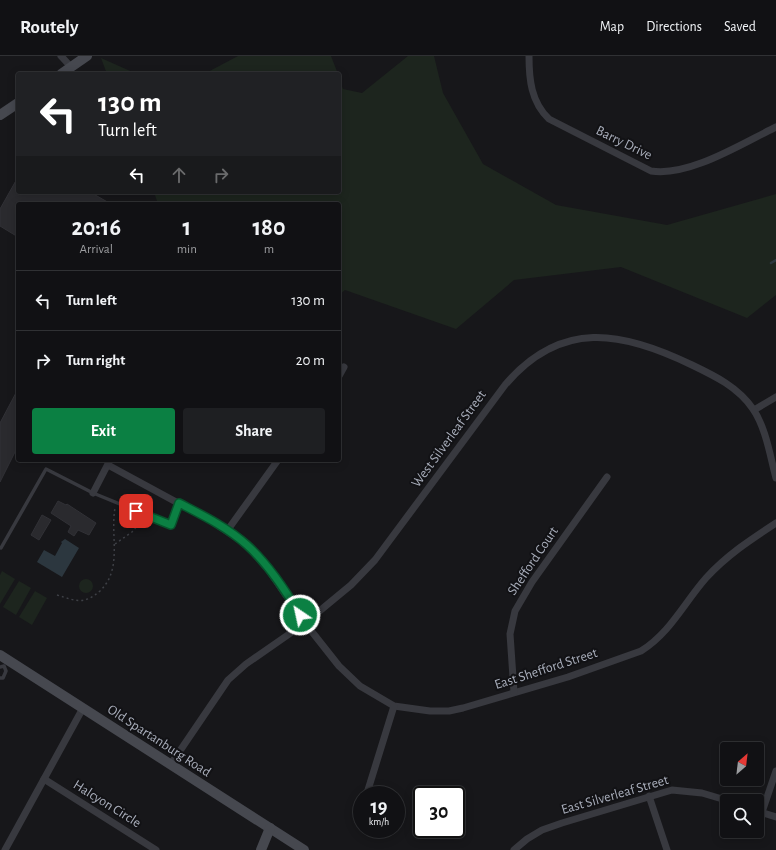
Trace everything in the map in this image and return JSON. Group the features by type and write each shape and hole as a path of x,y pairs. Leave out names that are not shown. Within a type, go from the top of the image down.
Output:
{"street":[{"path":"61,56 71,67"},
{"path":"64,72 87,56"},
{"name":"Barry Drive","path":"529,56 532,90 541,110 548,119 651,171 668,173 695,166 776,127"},
{"path":"0,115 16,104"},
{"name":"West Silverleaf Street","path":"171,764 228,680 246,664 305,623 351,585 376,560 505,384 522,366 547,349 568,341 595,337 634,341 722,379 744,397 754,410 761,425 776,478"},
{"path":"341,372 344,367"},
{"path":"754,410 776,397"},
{"path":"227,531 277,462"},
{"path":"93,493 109,463"},
{"name":"East Shefford Street","path":"109,463 227,531 246,544 258,556 305,623 350,678 368,692 394,706 430,711 449,711 495,699 626,658 650,646 668,628 705,579 722,561 744,543 776,523"},
{"name":"Shefford Court","path":"514,692 510,634 516,611 532,582 607,477"},
{"name":"Old Spartanburg Road","path":"3,662 83,708 304,850"},
{"path":"368,786 394,706"},
{"path":"6,850 83,708"},
{"path":"764,800 776,772"},
{"name":"Halcyon Circle","path":"44,779 156,850"},
{"name":"East Silverleaf Street","path":"514,850 527,839 542,830 649,796 682,790 702,793 720,798"},
{"path":"649,796 667,850"},
{"path":"764,813 776,817"},
{"path":"261,850 270,828"}],"lane":[{"path":"1,548 46,469 93,493 171,525 179,503"},
{"path":"0,678 3,678 6,671 3,662"}],"path":[{"path":"57,595 83,602 91,599 105,586 111,575 115,544 113,519 116,503"},
{"path":"115,544 132,532 146,516"}],"shaded area":[{"path":"238,56 331,56 337,72 208,72"},
{"path":"408,56 434,56 443,93 483,164 556,205 667,225 776,194 776,295 747,318 621,267 514,280 456,329 345,290 341,293 341,202 157,202 155,194 341,194 341,84 343,89 362,93"},
{"path":"101,58 132,72 106,72"},
{"path":"65,539 79,548 62,577 37,562 44,550 55,556 62,543 61,542"},
{"path":"2,571 15,579 0,604 0,575"},
{"path":"83,579 89,579 93,583 93,589 89,593 83,593 79,589 79,583"},
{"path":"19,581 31,588 16,615 3,607"},
{"path":"35,591 47,598 32,625 19,617"}],"building":[{"path":"16,181 16,194 94,194 108,202 16,202 16,236 0,226 0,209"},
{"path":"16,393 16,450 0,482 0,423"},
{"path":"58,501 66,505 67,504 96,523 89,535 78,530 74,536 68,532 71,526 51,513"},
{"path":"42,515 51,520 39,540 31,535"}],"waterway":[{"path":"771,263 776,260"}],"route":[{"path":"136,511 171,525 179,503 213,522 246,544 258,556 300,615"}]}
